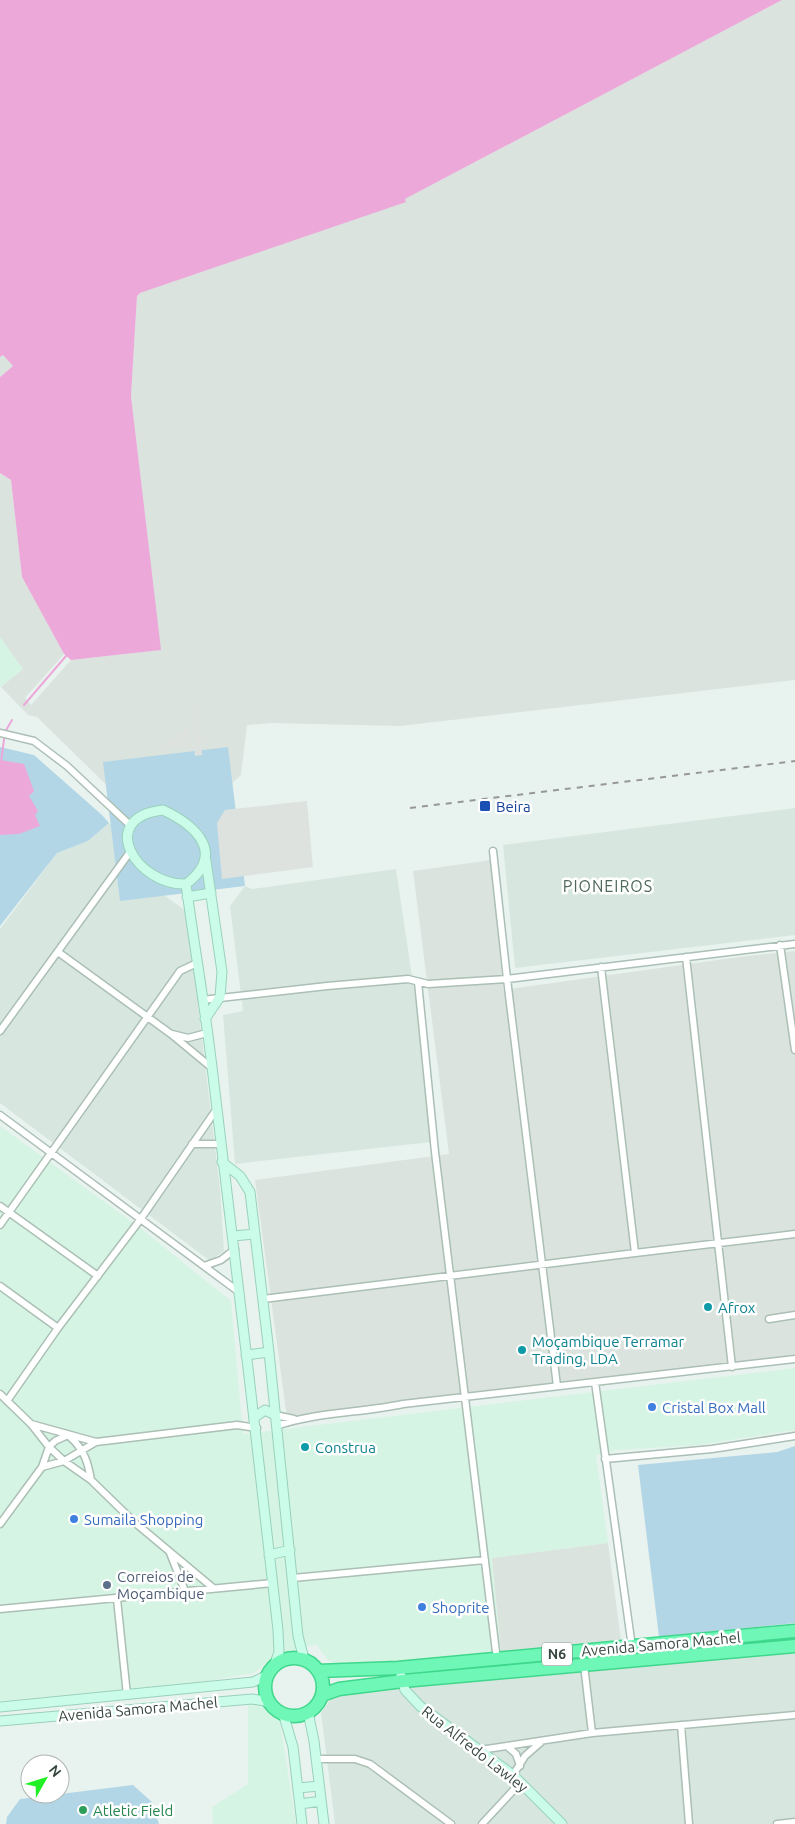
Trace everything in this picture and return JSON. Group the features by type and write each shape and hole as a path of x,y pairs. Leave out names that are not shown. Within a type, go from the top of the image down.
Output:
{"highway":[{"name":"Avenida Samora Machel","path":"318,1671 398,1668 463,1669 538,1662 638,1646 795,1631"},
{"path":"638,1646 647,1659"},
{"name":"Avenida Samora Machel","path":"322,1695 339,1689 403,1681 497,1660 584,1665 795,1646"},
{"path":"615,1649 616,1662"},
{"path":"286,1659 304,1659 318,1671 323,1684 322,1695 317,1705 308,1712 299,1715 278,1710 266,1689 271,1670 286,1659"}],"street":[{"path":"0,733 34,741 67,766 131,826"},
{"path":"205,858 202,869 186,884 171,885 143,868 130,852 127,844 131,826 144,813 163,810 181,819 197,832 204,845 222,972 220,997 205,1019"},
{"path":"493,851 507,979 558,1386"},
{"path":"0,1031 130,852"},
{"path":"186,884 212,1068 222,1162 235,1249 255,1417 266,1430 290,1550 298,1636 304,1659"},
{"path":"188,897 211,893"},
{"path":"202,1000 327,986 408,980 428,984 507,979 795,944"},
{"path":"780,945 795,1050"},
{"path":"58,952 171,1034 212,1068"},
{"path":"686,957 732,1367"},
{"path":"0,1224 148,1018 180,970 197,963"},
{"path":"601,967 635,1253"},
{"path":"418,982 497,1660"},
{"path":"171,1034 188,1038 207,1033"},
{"path":"7,1401 58,1328 140,1220 216,1110"},
{"path":"0,1115 239,1292"},
{"path":"192,1144 220,1144"},
{"path":"222,1162 245,1182 250,1192 269,1352 275,1415 266,1430 269,1555 279,1652 271,1670"},
{"path":"0,1206 98,1276"},
{"path":"233,1236 255,1234"},
{"path":"263,1299 795,1234"},
{"path":"204,1266 221,1260 235,1249"},
{"path":"0,1286 58,1328"},
{"path":"769,1319 795,1315"},
{"path":"246,1354 269,1352"},
{"path":"31,1424 96,1442 237,1425 266,1430 295,1419 795,1359"},
{"path":"596,1382 605,1459 638,1646"},
{"path":"0,1394 31,1424 49,1447 64,1461 91,1480 133,1521 212,1587"},
{"path":"237,1425 255,1417 264,1410 275,1415 295,1419"},
{"path":"0,1524 42,1467 49,1447 55,1441 68,1435"},
{"path":"68,1435 82,1450 88,1460 91,1480"},
{"path":"605,1459 712,1449 795,1436"},
{"path":"42,1467 64,1461 96,1442"},
{"path":"269,1555 290,1550"},
{"path":"170,1552 185,1591"},
{"path":"293,1578 485,1560"},
{"path":"0,1609 117,1599 212,1587 273,1583"},
{"path":"117,1599 127,1695"},
{"path":"584,1665 592,1734"},
{"name":"Rua Alfredo Lawley","path":"398,1668 405,1690 420,1706 517,1778 562,1824"},
{"name":"Avenida Samora Machel","path":"0,1707 253,1682 271,1670"},
{"name":"Avenida Samora Machel","path":"0,1722 252,1699 265,1701 278,1710"},
{"path":"278,1710 293,1747 302,1824"},
{"path":"308,1712 317,1759 321,1801 326,1822"},
{"path":"480,1750 592,1734 795,1716"},
{"path":"681,1725 689,1824"},
{"path":"482,1824 517,1778 525,1756 541,1742"},
{"path":"508,1746 516,1754 520,1766"},
{"path":"317,1759 355,1759 370,1764 451,1824"},
{"path":"298,1788 319,1786"},
{"path":"300,1804 321,1801"},
{"path":"777,1824 795,1822"}],"shaded area":[{"path":"0,0 782,0 405,199 406,202 140,293 137,296 131,396 161,650 71,660 64,654 22,577 11,480 0,473 0,377 13,366 3,355 0,357"},
{"path":"782,0 795,0 795,680 400,726 271,723 247,725 241,775 229,786 130,808 37,717 28,715 1,687 23,669 0,637 0,473 11,480 22,577 64,654 25,698 31,705 71,660 160,650 131,396 137,296 140,293 406,201 405,199"},
{"path":"3,355 13,366 0,377 0,357"},
{"path":"0,637 23,669 0,687"},
{"path":"192,711 199,711 202,755 195,756"},
{"path":"189,726 192,746 160,749"},
{"path":"0,747 34,755 109,823 88,841 57,853 0,926"},
{"path":"228,747 245,886 120,901 103,762"},
{"path":"0,760 24,764 34,791 29,796 38,811 35,815 40,826 19,834 0,835"},
{"path":"307,801 313,867 222,879 217,823 225,810"},
{"path":"795,808 795,935 515,968 503,845"},
{"path":"109,823 117,829 132,871 187,912 220,1189 224,1251 210,1261 0,1103 0,929 57,853 88,841"},
{"path":"491,860 503,990 795,951 795,1357 287,1418 255,1180 449,1154 413,871"},
{"path":"396,869 423,1050 431,1142 235,1164 223,1015 243,1011 230,906 245,886 252,889"},
{"path":"0,1126 139,1227 231,1301 243,1434 795,1368 795,1430 698,1445 618,1450 596,1455 608,1543 492,1558 501,1652 346,1669 328,1660 316,1644 277,1654 254,1673 188,1684 0,1701"},
{"path":"795,1446 795,1623 659,1637 638,1465 777,1452"},
{"path":"608,1543 621,1640 501,1652 492,1558"},
{"path":"795,1649 795,1824 335,1824 321,1713 335,1692"},
{"path":"259,1703 279,1716 296,1824 213,1824 212,1807 248,1784 248,1704"},
{"name":"Atletic Field","path":"133,1785 152,1802 159,1824 6,1824 7,1817 20,1799 20,1804 70,1804 70,1793"}],"waterway":[{"path":"24,705 66,656"},
{"path":"1,762 5,732 12,720"}],"railway":[{"path":"410,808 795,761"}],"place":[{"name":"Beira","path":"485,806"},
{"name":"Afrox","path":"708,1307"},
{"name":"Moçambique Terramar Trading, LDA","path":"522,1350"},
{"name":"Cristal Box Mall","path":"652,1407"},
{"name":"Construa","path":"305,1447"},
{"name":"Sumaila Shopping","path":"74,1519"},
{"name":"Correios de Moçambique","path":"107,1585"},
{"name":"Shoprite","path":"422,1607"},
{"name":"Atletic Field","path":"83,1810"}],"district":[{"name":"PIONEIROS","path":"608,886"}]}
